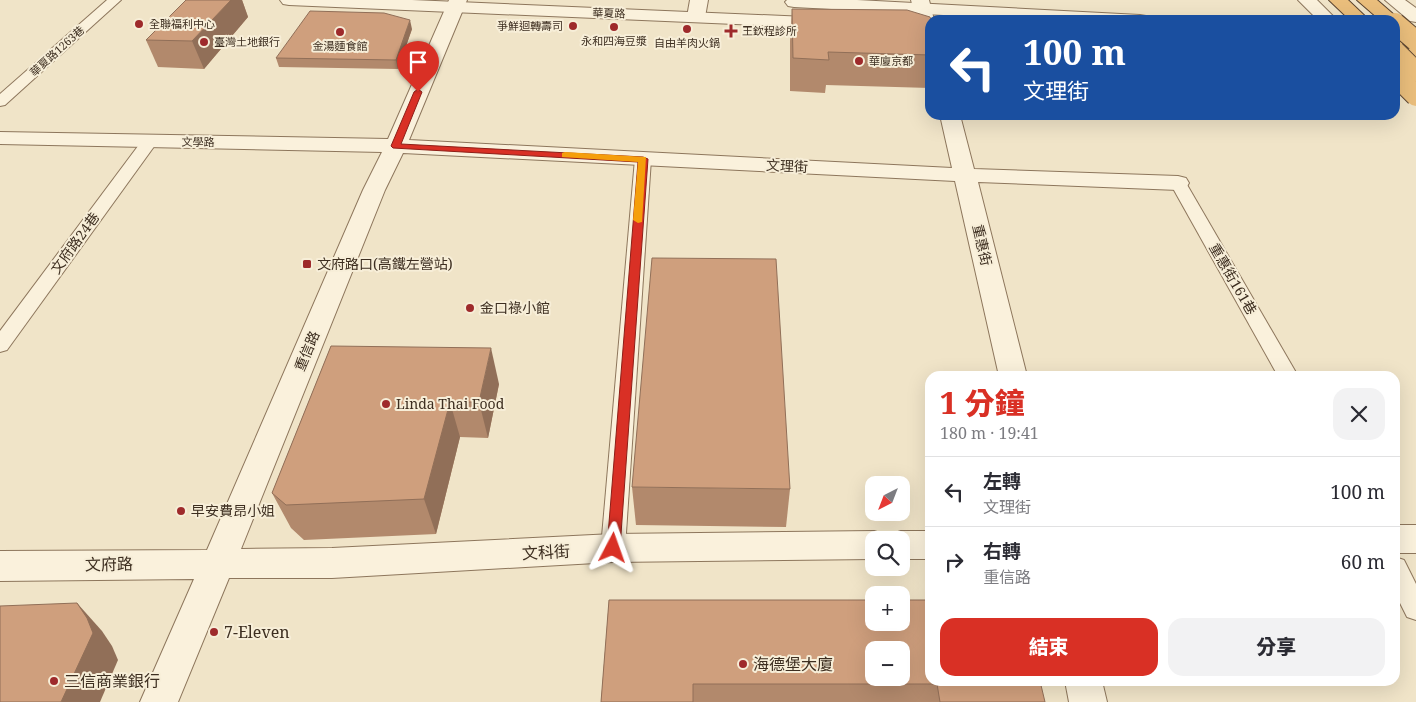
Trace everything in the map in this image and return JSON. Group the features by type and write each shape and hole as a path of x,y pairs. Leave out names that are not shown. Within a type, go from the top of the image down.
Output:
{"highway":[{"path":"1318,0 1333,15"},
{"path":"1338,0 1354,15"},
{"path":"1366,0 1385,15"},
{"path":"1400,29 1416,50"},
{"path":"1400,37 1416,50"},
{"path":"1400,57 1416,72"}],"street":[{"name":"華夏路","path":"289,0 697,8 847,23"},
{"path":"1307,0 1323,15"},
{"path":"1394,0 1416,17"},
{"path":"775,1 921,4 1072,15"},
{"name":"重信路","path":"159,702 219,563 374,190 396,146 457,3"},
{"path":"921,4 925,18"},
{"path":"907,26 925,30"},
{"path":"1400,33 1416,32"},
{"path":"1400,52 1416,50"},
{"path":"1400,84 1416,94"},
{"path":"1400,86 1416,104"},
{"name":"重惠街","path":"951,120 1011,371"},
{"name":"文學路","path":"0,138 396,146"},
{"name":"文理街","path":"396,146 965,175 1178,183"},
{"path":"1400,539 1416,539"},
{"name":"文科街","path":"219,563 332,563 613,548 865,545"},
{"path":"910,545 925,545"},
{"name":"文府路","path":"0,566 219,563"},
{"path":"1084,686 1088,702"}],"lane":[{"name":"華夏路1263巷","path":"0,102 115,0"},
{"name":"文府路24巷","path":"0,345 150,141"},
{"path":"613,548 643,159"},
{"name":"重惠街161巷","path":"1178,183 1285,371"},
{"path":"1400,578 1416,609"}],"building":[{"path":"186,0 231,0 192,41 146,40"},
{"path":"792,9 907,10 925,15 925,55 828,52 829,60 793,58"},
{"path":"310,11 384,13 410,20 396,60 276,58"},
{"path":"652,258 776,259 790,489 632,487"},
{"path":"331,346 491,348 479,402 450,402 424,499 286,505 272,493"},
{"name":"海德堡大廈","path":"609,600 865,600 865,631 910,631 910,600 925,600 925,684 910,684 910,641 865,641 865,684 693,684 693,702 601,702"},
{"name":"三信商業銀行","path":"77,603 87,618 93,633 61,702 0,702 0,606"},
{"name":"海德堡大廈","path":"937,686 1041,686 1045,702 940,702"}],"slow traffic":[{"path":"565,155 643,159 638,220"}],"place":[{"name":"全聯福利中心","path":"139,24"},
{"name":"爭鮮迴轉壽司","path":"573,26"},
{"name":"永和四海豆漿","path":"614,27"},
{"name":"自由羊肉火鍋","path":"687,29"},
{"name":"王欽程診所","path":"731,31"},
{"name":"金湯麵食館","path":"340,32"},
{"name":"臺灣土地銀行","path":"204,42"},
{"name":"華廈京都","path":"859,61"},
{"name":"文府路口(高鐵左營站)","path":"307,264"},
{"name":"金口祿小館","path":"470,308"},
{"name":"Linda Thai Food","path":"386,404"},
{"name":"早安費昂小姐","path":"181,511"},
{"name":"7-Eleven","path":"214,632"},
{"name":"海德堡大廈","path":"743,664"},
{"name":"三信商業銀行","path":"54,681"}],"route":[{"path":"418,92 396,146 643,159 613,548"}]}
